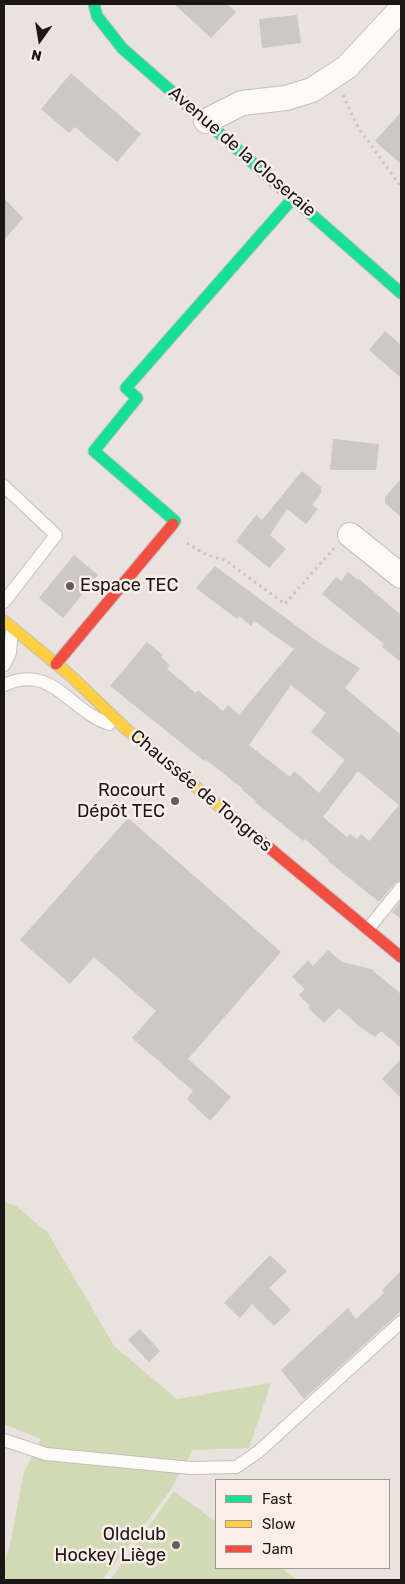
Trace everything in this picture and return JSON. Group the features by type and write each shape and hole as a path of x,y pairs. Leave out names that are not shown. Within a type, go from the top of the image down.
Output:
{"street":[{"name":"Avenue de la Closeraie","path":"94,4 97,16 122,48 294,197 401,293"},
{"path":"206,121 242,103 286,98 312,90 347,67 401,9"},
{"path":"56,664 175,521 94,451 137,398 126,388 294,197"},
{"path":"350,535 401,576"},
{"name":"Chaussée de Tongres","path":"8,624 56,664 126,729 401,957"}],"lane":[{"path":"4,486 56,535 4,602"},
{"path":"4,665 10,653 12,643 8,624"},
{"path":"4,685 15,680 41,680 52,686 90,716 107,724 126,729"},
{"path":"368,929 401,888"},
{"path":"4,1440 46,1454 191,1468 236,1467 258,1452 401,1322"}],"path":[{"path":"347,67 343,96 358,127 401,187"},
{"path":"168,530 201,553 226,560 285,604 328,553 350,535"}],"green space":[{"path":"4,1202 16,1206 48,1233 114,1346 177,1399 271,1383 249,1448 193,1450 170,1491 102,1580 4,1580 4,1566 24,1472 41,1439 4,1424"},
{"name":"Oldclub Hockey Liège","path":"174,1491 215,1521 215,1569 282,1569 298,1580 110,1580"}],"building":[{"path":"174,4 227,4 236,12 211,38"},
{"path":"297,15 301,43 262,48 259,19"},
{"path":"71,73 141,134 117,162 75,127 69,133 41,109"},
{"path":"401,112 401,164 375,141"},
{"path":"4,198 23,218 4,240"},
{"path":"385,331 401,345 401,378 369,350"},
{"path":"333,439 379,444 376,470 330,470"},
{"path":"302,471 321,487 321,493 312,505 318,509 306,524 287,509 270,535 286,549 269,568 236,541 256,515 262,520"},
{"path":"401,479 401,517 385,503 385,497"},
{"name":"Espace TEC","path":"74,555 98,575 63,618 39,598"},
{"path":"215,566 321,644 360,668 345,688 401,735 401,880 395,883 379,902 328,861 305,839 303,841 255,802 243,789 205,759 204,761 110,686 147,642 163,655 161,657 170,665 167,669 196,693 198,690 223,711 228,705 239,715 294,649 254,621 251,626 239,616 237,619 196,588","holes":["291,685 326,713 311,732 345,760 319,793 294,771 290,777 249,745","358,771 399,805 369,841 361,834 357,839 350,834 347,837 323,817"]},
{"path":"348,572 401,615 401,662 382,647 384,644 322,594 336,577 341,581"},
{"path":"128,818 281,952 188,1059 231,1097 210,1121 187,1099 193,1091 132,1038 156,1011 94,957 70,984 20,940"},
{"path":"401,901 401,919 392,912"},
{"path":"328,950 342,962 371,969 401,994 401,1048 381,1031 375,1037 360,1027 339,1008 324,1023 308,1008 310,1006 299,995 305,989 292,977 308,960 313,966"},
{"path":"401,1059 401,1098 382,1079"},
{"path":"270,1255 287,1271 269,1288 291,1310 274,1326 252,1304 240,1318 224,1303"},
{"path":"401,1271 401,1314 400,1312 304,1399 281,1370 348,1308 356,1319 384,1293 382,1290"},
{"path":"140,1329 160,1351 149,1362 128,1340"}],"traffic: fast":[{"path":"94,4 97,16 122,48 401,293"},
{"path":"173,524 175,521 94,451 137,398 126,388 294,197"}],"traffic: slow":[{"path":"4,621 71,676 126,729 261,841"}],"traffic: jam":[{"path":"56,664 173,524"},
{"path":"261,841 401,957"}],"place":[{"name":"Espace TEC","path":"70,586"},
{"name":"Rocourt Dépôt TEC","path":"175,801"},
{"name":"Oldclub Hockey Liège","path":"176,1545"}]}
